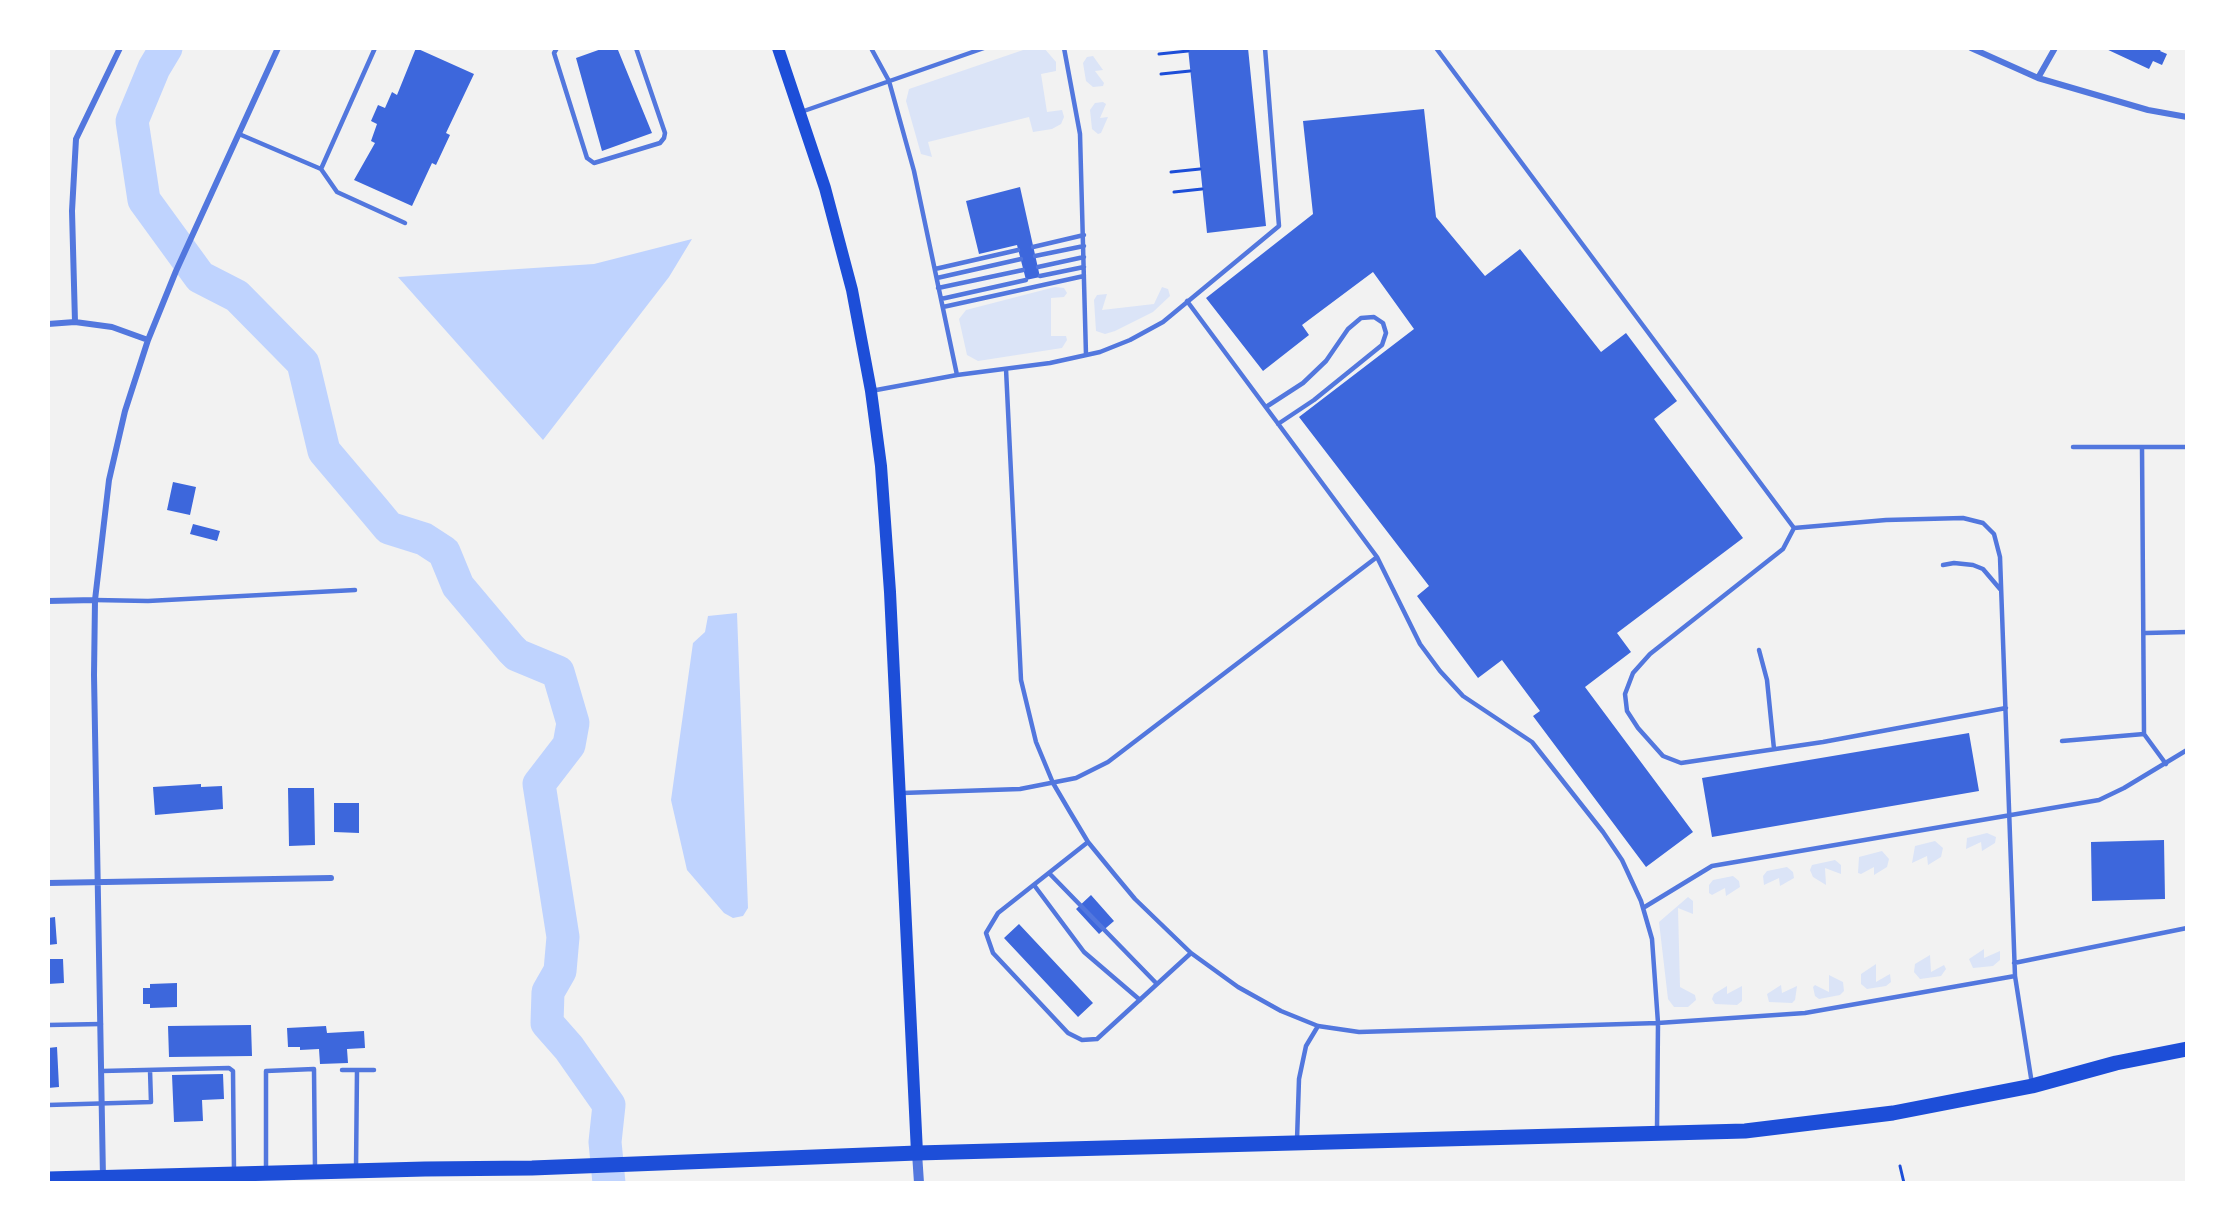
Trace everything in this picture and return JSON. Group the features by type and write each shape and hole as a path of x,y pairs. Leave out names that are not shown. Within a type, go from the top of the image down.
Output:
{"main road":[{"path":"778,48 825,188 852,290 871,391 881,466 891,592 917,1153"},
{"path":"48,1179 532,1168 917,1153 1745,1131 1893,1113 2032,1086 2116,1063 2187,1049"}],"street":[{"path":"75,322 72,212 76,139 120,48"},
{"path":"103,1178 95,600 109,480 125,411 148,340 176,272 278,48"},
{"path":"1971,48 2038,78 2148,110 2187,117"},
{"path":"2038,78 2055,48"},
{"path":"48,324 75,322 112,327 148,340"},
{"path":"48,601 95,600"},
{"path":"48,883 331,878"},
{"path":"917,1153 919,1183"}],"lane":[{"path":"321,169 375,48"},
{"path":"557,48 554,53 587,158 594,163 660,143 664,138 663,124 636,48"},
{"path":"871,48 889,81 914,171 957,375"},
{"path":"801,112 982,48"},
{"path":"1064,48 1080,134 1086,356"},
{"path":"871,391 957,375 1086,356 1138,336 1163,322 1279,226 1265,48"},
{"path":"1436,48 1794,528"},
{"path":"239,134 321,169 338,192 405,223"},
{"path":"1033,246 1084,235"},
{"path":"1035,256 1084,246"},
{"path":"935,269 1018,250"},
{"path":"1038,267 1084,257"},
{"path":"937,278 1021,260"},
{"path":"1040,276 1084,267"},
{"path":"938,288 1023,270"},
{"path":"943,307 1084,276"},
{"path":"941,299 1026,280"},
{"path":"1187,301 1377,557 1420,644 1440,671 1463,696 1532,742 1622,860 1643,909 1652,939 1658,1023 1657,1134"},
{"path":"1266,407 1303,383 1326,361 1348,329 1361,318 1374,317 1383,323 1386,333 1382,345 1314,400 1278,424"},
{"path":"1006,369 1022,680 1036,742 1053,783 1088,842 1135,899 1191,953 1238,987 1281,1011 1318,1026 1359,1032 1658,1023 1805,1013 2015,976"},
{"path":"2073,447 2187,447"},
{"path":"2142,447 2146,633 2144,734 2166,764"},
{"path":"1794,528 1897,520 1963,518 1983,523 1994,534 2000,557 2014,963 2032,1086"},
{"path":"1794,528 1783,549 1650,654 1633,673 1625,694 1627,711 1638,728 1663,756 1681,763 2006,708"},
{"path":"900,793 1020,789 1076,778 1108,762 1377,557"},
{"path":"1942,565 1954,563 1983,569 1995,580 2001,592"},
{"path":"95,600 148,602 355,590"},
{"path":"2146,633 2187,632"},
{"path":"1759,650 1767,680 1774,749"},
{"path":"2062,741 2144,734"},
{"path":"1643,909 1712,866 2099,800 2187,750"},
{"path":"1088,842 998,913 986,933 993,953 1068,1032 1082,1040 1097,1039 1191,953"},
{"path":"1049,873 1157,984"},
{"path":"1035,885 1084,952 1140,1000"},
{"path":"2014,963 2187,928"},
{"path":"48,1025 101,1024"},
{"path":"1297,1142 1299,1079 1306,1046 1318,1026"},
{"path":"102,1071 229,1068 233,1071 234,1174"},
{"path":"266,1173 266,1071 314,1069 315,1172"},
{"path":"48,1105 151,1102 150,1070"},
{"path":"342,1070 374,1070"},
{"path":"356,1171 357,1070"}],"path":[{"path":"1159,54 1188,51"},
{"path":"1161,74 1190,71"},
{"path":"1172,172 1200,169"},
{"path":"1174,192 1202,189"},
{"path":"1900,1166 1904,1183"}],"shaded area":[{"path":"1029,48 1044,48 1056,62 1056,71 1041,74 1047,112 1062,110 1064,117 1061,124 1052,129 1033,132 1029,117 928,142 932,157 921,154 906,101 909,89"},
{"path":"1093,56 1103,70 1095,71 1104,83 1103,86 1093,87 1086,81 1083,63 1087,57"},
{"path":"1095,103 1106,104 1100,118 1108,117 1101,133 1098,134 1092,129 1090,110"},
{"path":"1055,287 1064,288 1067,293 1064,297 1051,298 1051,336 1066,336 1067,340 1062,348 978,361 967,355 959,319 966,310"},
{"path":"1162,287 1168,289 1170,296 1153,312 1115,331 1105,334 1096,331 1094,300 1097,295 1107,294 1102,310 1154,304"},
{"path":"1987,833 1996,837 1995,843 1982,851 1981,842 1966,849 1967,838"},
{"path":"1935,841 1943,848 1941,857 1928,865 1927,856 1912,863 1915,846"},
{"path":"1882,851 1889,859 1887,867 1874,875 1874,867 1861,874 1858,873 1859,857"},
{"path":"1835,860 1841,865 1841,874 1825,868 1826,885 1813,877 1810,870 1812,865"},
{"path":"1787,867 1793,872 1794,878 1780,886 1779,878 1764,885 1763,876 1767,871"},
{"path":"1733,876 1739,881 1740,887 1726,896 1725,888 1712,895 1709,893 1709,885 1713,880"},
{"path":"1688,897 1693,901 1693,914 1678,908 1680,987 1695,995 1696,1000 1688,1007 1674,1007 1668,999 1659,922"},
{"path":"1984,949 1984,958 2000,951 2000,960 1993,966 1973,968 1969,959"},
{"path":"1930,955 1931,972 1944,965 1946,969 1941,976 1920,979 1914,972 1915,964"},
{"path":"1876,964 1876,982 1890,974 1891,982 1886,986 1867,989 1861,984 1861,974"},
{"path":"1829,975 1843,982 1844,991 1840,995 1819,999 1815,996 1813,987 1815,985 1829,992"},
{"path":"1781,985 1782,993 1797,986 1795,1000 1792,1003 1769,1002 1767,994"},
{"path":"1727,986 1727,994 1742,986 1742,1001 1737,1005 1715,1004 1712,999 1714,994"}],"water":[{"path":"692,239 669,277 543,440 398,277 594,264"},
{"path":"737,613 748,908 743,916 733,918 724,913 687,870 671,800 693,643 705,632 708,616"}],"building":[{"path":"416,48 474,74 446,133 450,135 436,165 432,163 412,206 354,180 375,143 371,141 377,124 371,121 378,105 385,108 392,92 397,95"},
{"path":"604,48 618,50 652,133 602,151 576,58"},
{"path":"1188,48 1248,48 1266,226 1207,233"},
{"path":"2104,48 2162,48 2160,51 2167,54 2162,65 2153,61 2149,69"},
{"path":"1424,109 1436,217 1485,276 1520,249 1601,352 1626,333 1677,401 1654,419 1743,538 1617,633 1631,652 1585,687 1693,832 1646,867 1533,716 1540,711 1502,660 1478,678 1417,596 1429,586 1299,417 1414,329 1373,272 1302,325 1309,335 1263,371 1206,298 1313,214 1303,121"},
{"path":"1020,187 1040,277 1026,280 1017,245 979,254 966,201"},
{"path":"173,482 196,487 190,515 167,510"},
{"path":"193,524 220,531 217,541 190,534"},
{"path":"1969,733 1979,791 1712,837 1702,778"},
{"path":"201,784 201,787 222,786 223,809 155,815 153,787"},
{"path":"288,788 314,788 315,845 289,846"},
{"path":"334,803 359,803 359,833 334,832"},
{"path":"2164,840 2165,899 2092,901 2091,842"},
{"path":"1091,895 1114,921 1099,934 1076,909"},
{"path":"55,917 57,944 48,945 48,918"},
{"path":"1019,924 1093,1003 1078,1017 1004,938"},
{"path":"48,959 63,959 64,983 48,984"},
{"path":"177,983 177,1007 150,1008 150,1004 143,1004 143,988 150,988 150,984"},
{"path":"251,1025 252,1056 169,1057 168,1026"},
{"path":"326,1026 327,1033 364,1031 365,1048 347,1049 348,1063 320,1064 319,1049 300,1050 300,1047 288,1047 287,1028"},
{"path":"57,1047 59,1087 48,1088 48,1048"},
{"path":"223,1074 224,1099 202,1100 203,1121 174,1122 172,1075"}],"waterway":[{"path":"166,48 154,68 132,121 144,200 200,277 237,296 303,363 324,451 389,528 424,539 444,552 458,586 511,649 517,655 558,672 573,723 569,745 539,784 563,937 560,971 548,992 547,1023 569,1048 609,1105 605,1142 609,1183"}]}
